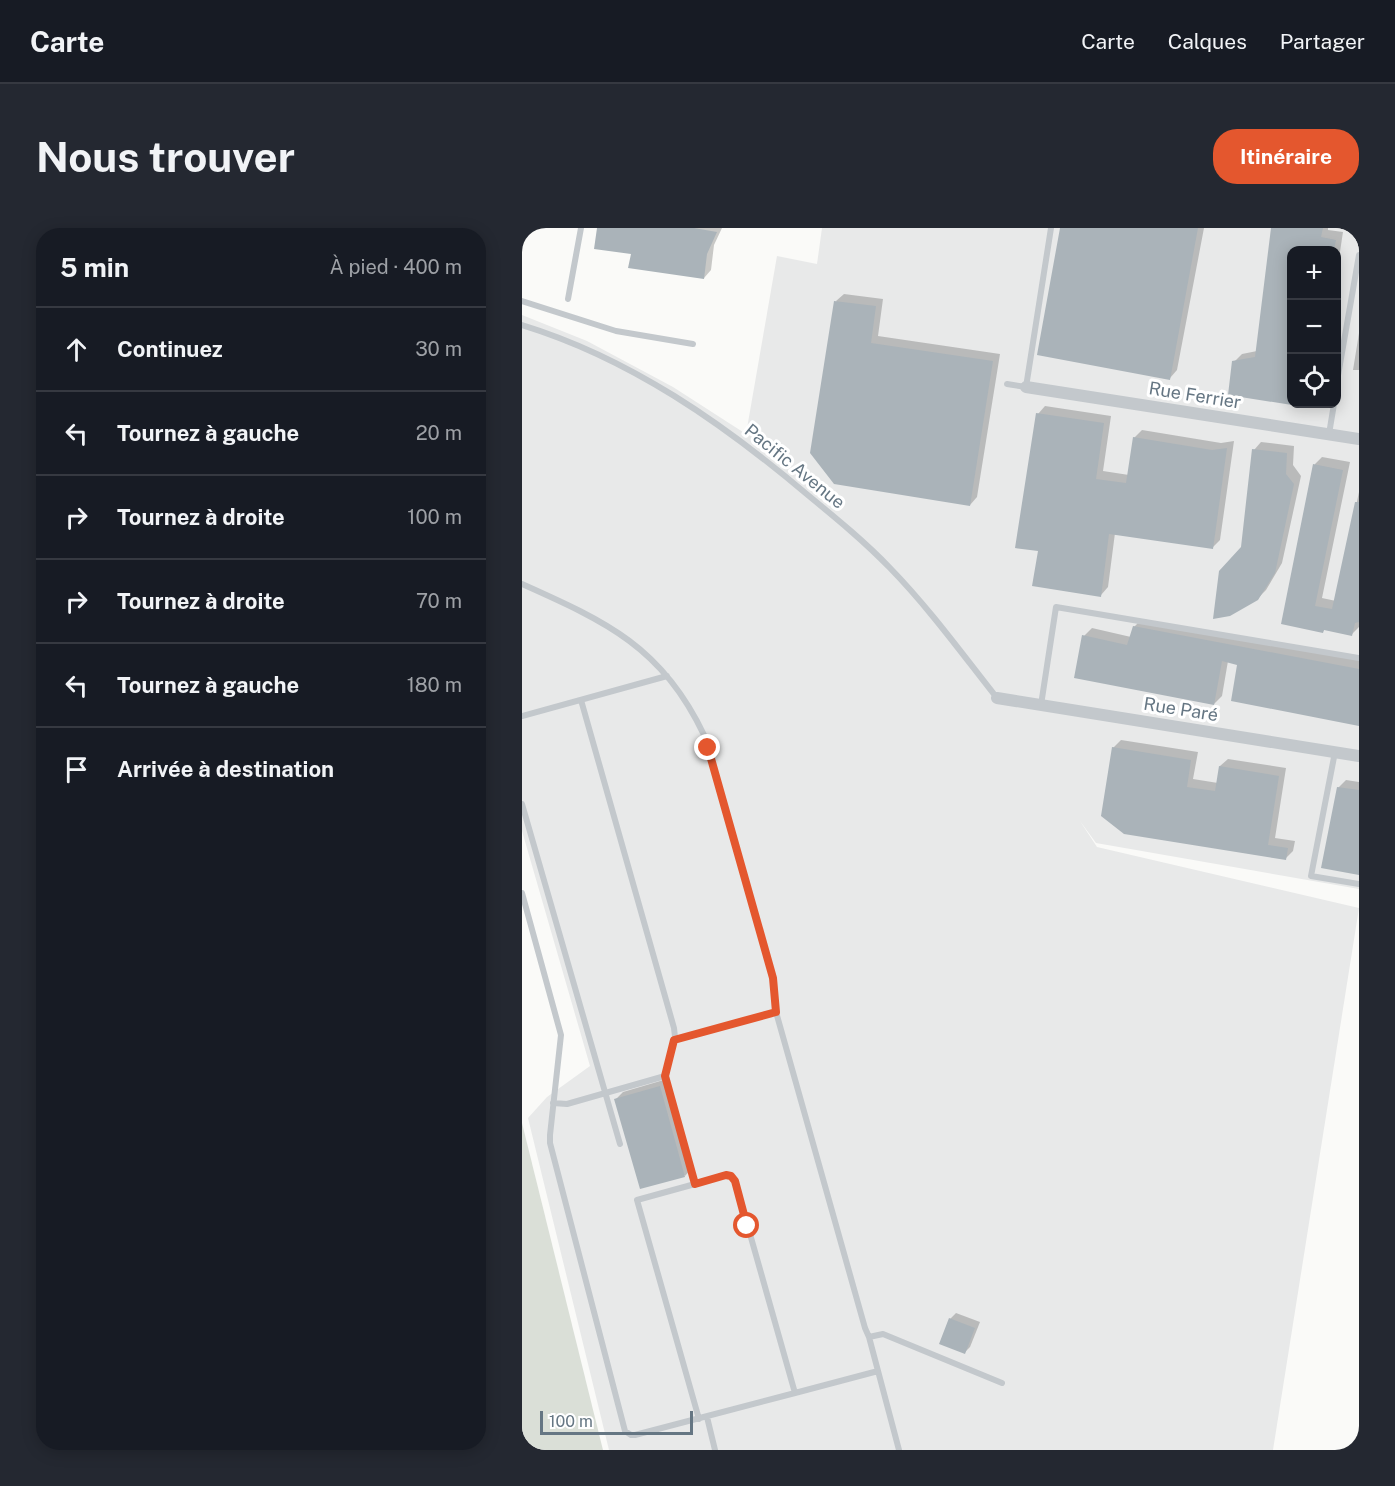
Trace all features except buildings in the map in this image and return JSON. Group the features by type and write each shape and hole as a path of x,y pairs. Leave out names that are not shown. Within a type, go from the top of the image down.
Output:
{"street":[{"name":"Rue Ferrier","path":"1026,387 1359,439"},
{"name":"Rue Paré","path":"997,698 1359,756"}],"lane":[{"path":"568,299 580,228"},
{"path":"1007,384 1026,387 1051,228"},
{"path":"1341,358 1359,255"},
{"path":"522,301 616,331 693,344"},
{"name":"Pacific Avenue","path":"522,325 575,344 655,385 711,419 748,446 859,538 892,570 997,698"},
{"path":"1329,434 1333,408"},
{"path":"522,584 626,637 667,676 692,711 704,735 773,978 776,1012 899,1450"},
{"path":"1041,705 1056,607 1359,658"},
{"path":"522,716 667,676"},
{"path":"581,700 674,1028 674,1040 665,1076 695,1184"},
{"path":"1335,752 1311,876 1359,884"},
{"path":"522,804 620,1144"},
{"path":"522,893 561,1035 550,1143 623,1427 627,1434 635,1435 703,1418 878,1371"},
{"path":"674,1040 776,1012"},
{"path":"553,1103 567,1104 665,1076"},
{"path":"715,1450 703,1418 637,1200 726,1175 731,1176 735,1181 795,1393"},
{"path":"869,1337 883,1334 1002,1383"}],"shaded area":[{"path":"822,228 1359,228 1359,889 1096,843 1080,821 1097,847 1359,908 1273,1450 609,1450 528,1118 547,1097 590,1066 522,831 522,315 587,341 673,387 746,434 777,256 817,264"},
{"path":"522,1123 603,1450 522,1450"}],"route":[{"path":"708,748 773,978 776,1012 674,1040 665,1076 695,1184 726,1175 731,1176 735,1181 747,1226"}]}
